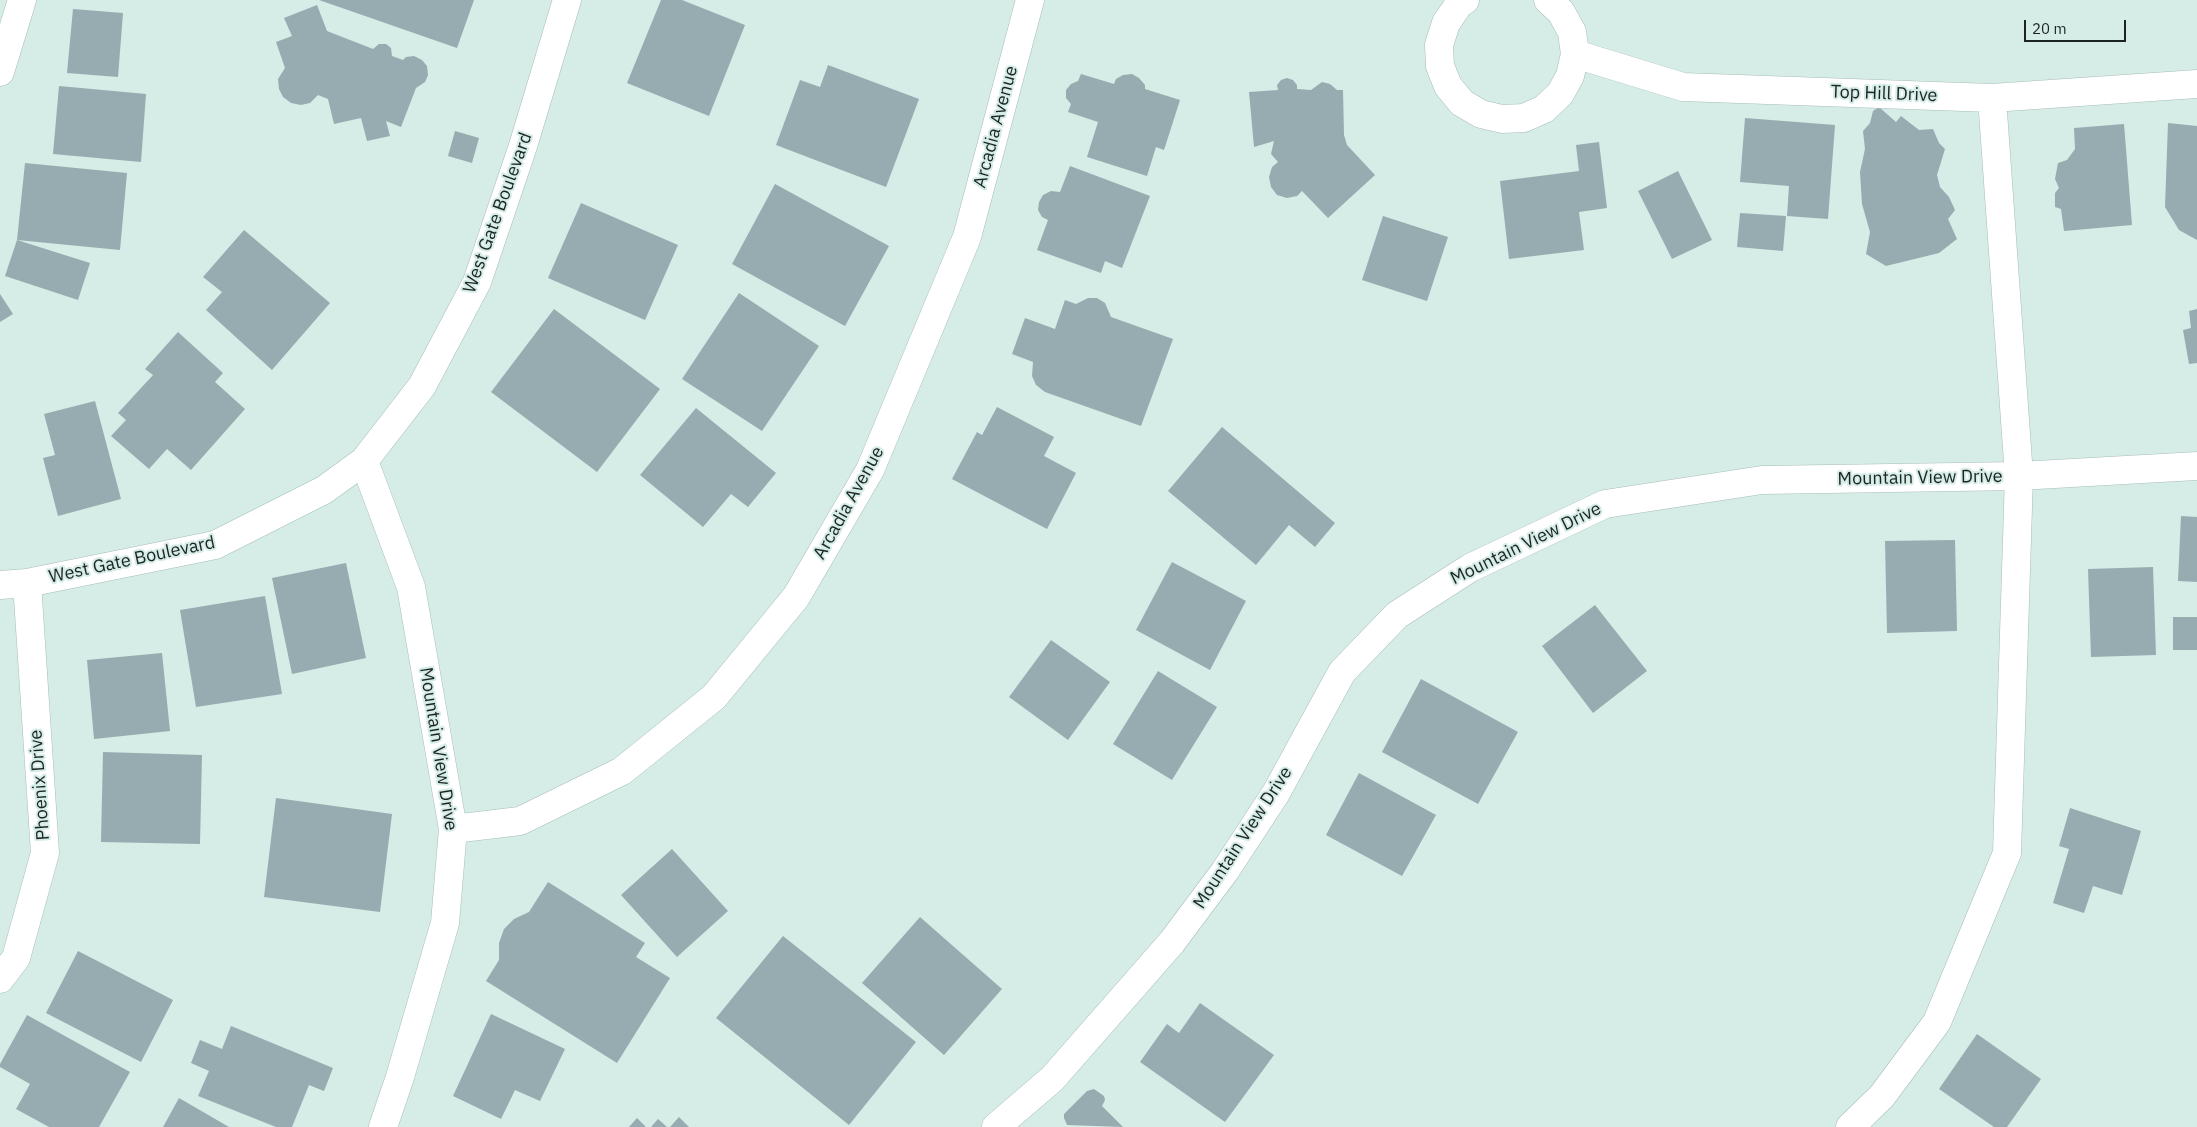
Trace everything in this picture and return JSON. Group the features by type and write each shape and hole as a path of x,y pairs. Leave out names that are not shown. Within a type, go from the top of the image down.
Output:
{"street":[{"path":"0,72 22,0"},
{"name":"West Gate Boulevard","path":"0,585 27,583 215,545 324,490 364,461 422,386 477,282 523,146 568,0"},
{"name":"Arcadia Avenue","path":"453,829 520,821 622,771 714,697 796,597 870,470 967,237 1030,0"},
{"path":"1465,0 1459,4 1446,23 1439,44 1440,66 1448,86 1462,103 1481,114 1502,120 1524,118 1544,109 1560,94 1570,76 1575,54 1572,32 1561,12 1548,0"},
{"name":"Top Hill Drive","path":"1575,54 1683,87 1992,98 2197,84"},
{"path":"1850,1127 1882,1096 1937,1022 2007,853 2019,476 1992,98"},
{"name":"Mountain View Drive","path":"364,461 411,587 453,829 445,923 400,1077 382,1127"},
{"name":"Mountain View Drive","path":"996,1127 1052,1079 1172,942 1225,871 1276,793 1342,672 1397,615 1470,568 1605,504 1762,480 2019,476 2197,466"},
{"name":"Phoenix Drive","path":"0,979 16,958 45,853 27,583"}],"building":[{"path":"319,0 474,0 457,48"},
{"path":"661,0 682,0 745,25 709,116 627,83"},
{"path":"317,5 327,31 373,49 379,44 386,44 391,48 392,56 403,60 406,57 414,56 422,60 427,66 428,75 425,82 416,88 401,127 386,121 390,136 367,141 361,118 334,124 328,99 318,95 310,103 301,105 291,103 283,97 279,89 278,79 285,68 276,42 292,36 284,18"},
{"path":"73,9 123,13 118,77 67,73"},
{"path":"828,65 919,99 886,187 776,145 800,80 820,87"},
{"path":"1081,74 1114,84 1116,79 1123,75 1132,74 1139,78 1145,85 1145,89 1180,100 1164,150 1156,147 1147,176 1087,157 1098,122 1068,112 1071,104 1066,98 1066,90 1071,84 1078,81"},
{"path":"1287,78 1293,80 1297,85 1297,89 1311,90 1322,82 1330,84 1337,90 1343,90 1344,135 1347,145 1375,175 1328,218 1302,191 1297,196 1287,198 1277,195 1271,187 1269,177 1272,167 1278,162 1271,154 1274,141 1254,147 1249,92 1278,90 1277,85 1281,80"},
{"path":"59,86 146,94 141,162 53,154"},
{"path":"1879,107 1896,122 1901,116 1919,130 1933,129 1939,143 1945,149 1937,175 1940,187 1949,197 1955,210 1948,219 1957,239 1939,253 1886,266 1866,254 1870,232 1862,204 1860,172 1865,149 1863,131 1870,123 1873,111"},
{"path":"1745,118 1835,125 1828,219 1787,216 1789,186 1740,182"},
{"path":"2168,123 2197,126 2197,240 2179,230 2165,207"},
{"path":"2124,124 2132,225 2064,231 2061,209 2055,207 2055,193 2059,188 2055,179 2058,163 2067,160 2075,149 2074,128"},
{"path":"455,131 479,138 472,163 448,156"},
{"path":"1599,142 1607,208 1579,212 1584,250 1509,259 1500,181 1579,171 1576,145"},
{"path":"25,163 127,173 120,250 17,240"},
{"path":"1070,166 1150,196 1122,268 1105,261 1101,273 1037,250 1048,220 1042,217 1038,210 1039,202 1043,195 1051,191 1060,192"},
{"path":"1678,171 1712,240 1672,259 1638,191"},
{"path":"775,184 889,246 845,326 732,264"},
{"path":"581,203 678,245 645,320 548,278"},
{"path":"1740,213 1786,216 1783,251 1737,247"},
{"path":"1383,216 1448,237 1427,301 1362,280"},
{"path":"244,230 330,303 272,370 206,310 222,292 203,277"},
{"path":"17,240 90,263 78,300 5,276"},
{"path":"739,293 819,346 762,431 682,379"},
{"path":"0,294 13,314 0,322"},
{"path":"1088,298 1097,298 1105,303 1111,317 1173,339 1141,426 1045,392 1036,385 1032,376 1033,362 1012,354 1025,318 1055,329 1065,300 1076,304"},
{"path":"554,309 660,389 597,472 491,392"},
{"path":"2197,309 2197,363 2189,364 2183,330 2191,328 2189,311"},
{"path":"178,332 223,373 215,382 245,409 191,470 167,449 149,469 111,436 126,420 118,413 153,375 145,369"},
{"path":"95,401 121,499 58,516 43,458 55,455 44,414"},
{"path":"997,407 1054,437 1044,456 1076,473 1047,529 952,479 977,432 982,435"},
{"path":"696,408 776,473 748,507 731,494 703,527 640,475"},
{"path":"1222,427 1335,523 1315,547 1289,525 1256,565 1168,491"},
{"path":"2181,516 2197,517 2197,582 2178,581"},
{"path":"1955,540 1957,631 1887,633 1885,541"},
{"path":"1172,562 1246,601 1210,670 1136,630"},
{"path":"346,563 366,658 292,674 272,578"},
{"path":"2153,567 2156,655 2091,657 2088,569"},
{"path":"265,596 282,694 196,707 180,610"},
{"path":"1595,605 1647,671 1593,713 1542,646"},
{"path":"2173,617 2197,617 2197,650 2173,650"},
{"path":"1051,640 1110,682 1068,740 1009,697"},
{"path":"162,653 170,731 94,739 87,660"},
{"path":"1158,671 1217,707 1172,780 1113,744"},
{"path":"1421,679 1518,732 1478,804 1382,752"},
{"path":"103,752 202,755 200,844 101,842"},
{"path":"1359,773 1436,815 1402,876 1326,835"},
{"path":"276,798 392,814 380,912 264,897"},
{"path":"2070,808 2141,831 2122,895 2093,886 2084,913 2053,903 2069,849 2059,846"},
{"path":"672,849 728,911 677,957 621,895"},
{"path":"548,882 645,943 636,957 670,978 617,1063 486,981 499,960 499,943 504,929 514,919 529,912"},
{"path":"920,917 1002,989 944,1055 862,983"},
{"path":"783,936 916,1042 849,1125 716,1018"},
{"path":"78,951 173,1000 141,1062 46,1013"},
{"path":"1200,1003 1274,1055 1225,1122 1140,1062 1167,1024 1179,1033"},
{"path":"491,1014 565,1049 540,1101 515,1090 501,1119 453,1096"},
{"path":"27,1015 130,1072 99,1127 49,1127 16,1109 30,1084 0,1067 0,1064"},
{"path":"231,1026 333,1068 324,1091 309,1085 292,1127 276,1127 198,1096 209,1071 191,1063 200,1040 222,1049"},
{"path":"1977,1034 2041,1079 2007,1127 1994,1127 1939,1089"},
{"path":"1094,1089 1104,1096 1105,1100 1102,1106 1123,1127 1067,1125 1064,1114 1087,1091"},
{"path":"179,1098 229,1127 163,1127"},
{"path":"679,1117 689,1127 670,1127"},
{"path":"637,1118 646,1127 629,1127"},
{"path":"658,1119 667,1127 651,1127"}]}
